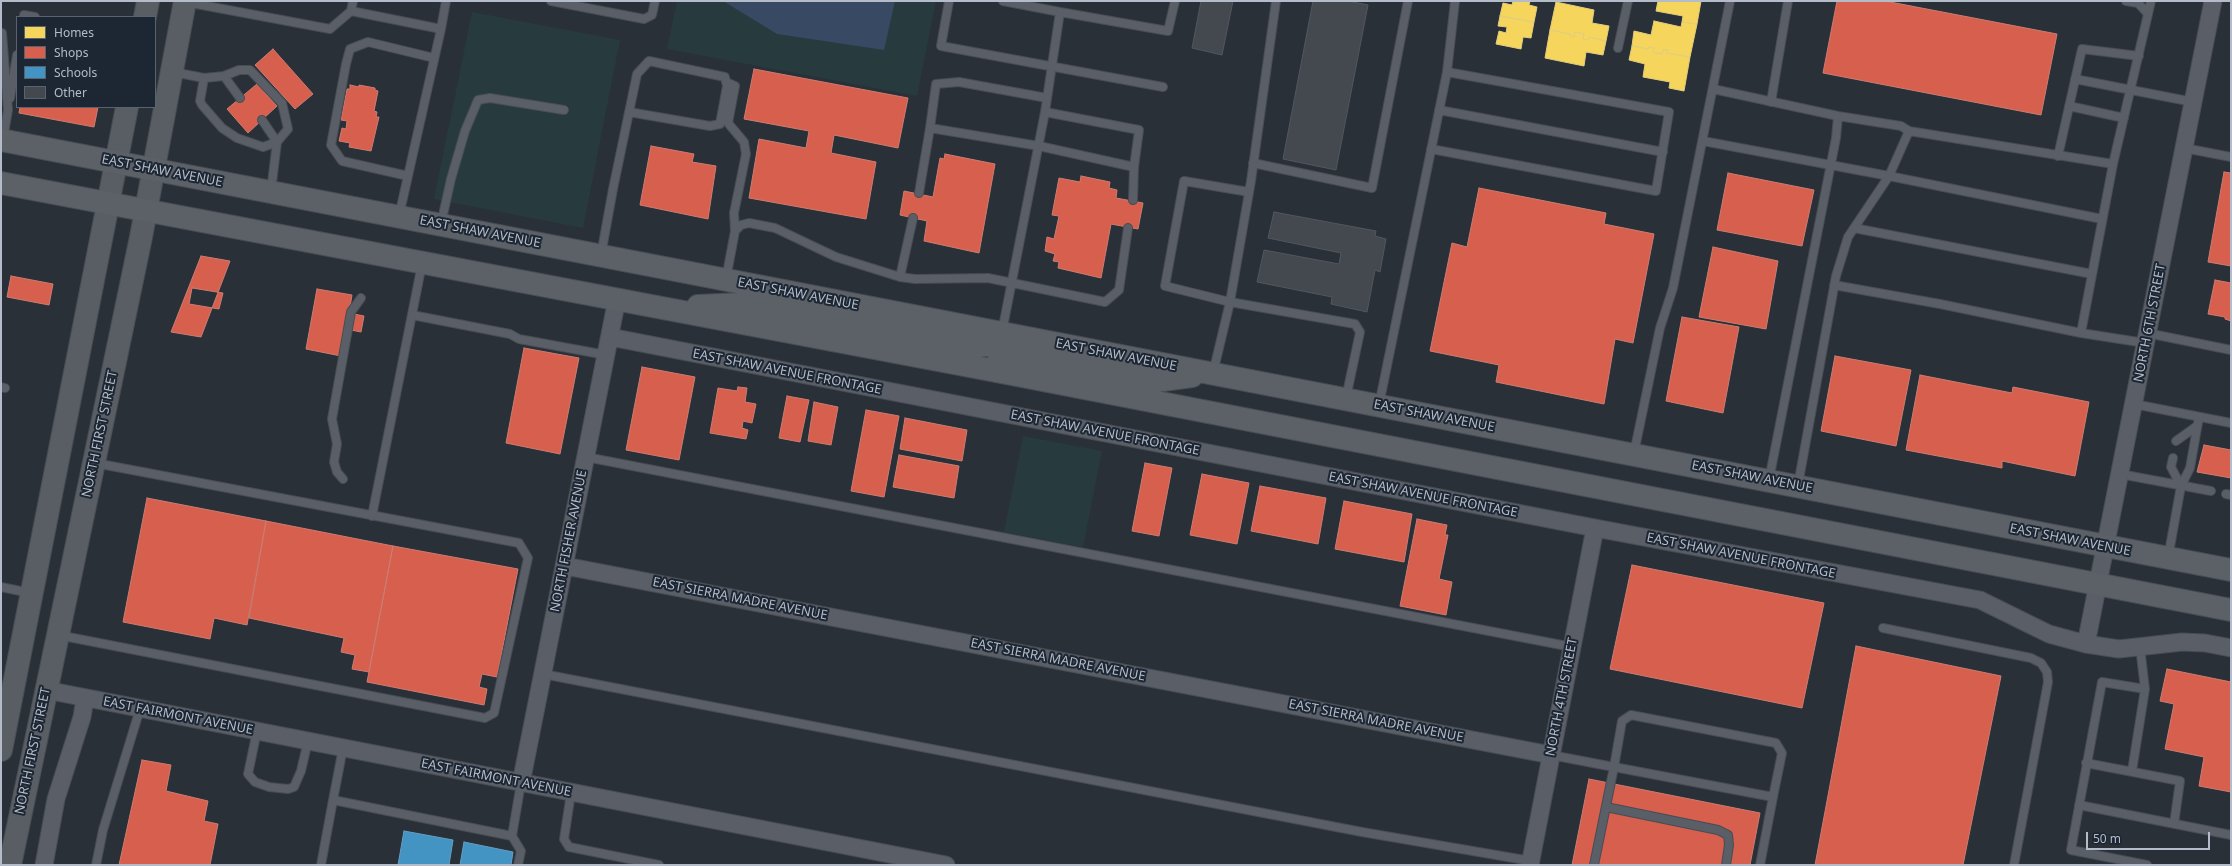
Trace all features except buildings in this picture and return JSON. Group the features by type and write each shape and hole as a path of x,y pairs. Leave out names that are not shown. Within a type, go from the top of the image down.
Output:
{"main road":[{"path":"145,16 148,1"},
{"name":"NORTH FIRST STREET","path":"10,865 95,462 146,210 185,1"},
{"path":"1,750 30,594 127,108"},
{"name":"EAST SHAW AVENUE","path":"2,140 1213,374 1798,485 2106,547 2231,570"},
{"path":"1,183 996,371 2231,610"},
{"path":"660,307 742,304 969,347 987,345 994,342 1002,333"},
{"path":"996,371 998,362 1004,355 1012,353 1155,380 1213,374"}],"street":[{"name":"NORTH 6TH STREET","path":"2086,644 2213,1"},
{"name":"NORTH FISHER AVENUE","path":"521,783 618,299"},
{"name":"EAST SHAW AVENUE FRONTAGE","path":"610,338 1595,528 1980,600 2049,634 2086,644 2119,649 2182,642 2205,643 2231,648"},
{"name":"NORTH 4TH STREET","path":"1530,863 1595,528"},
{"name":"EAST SIERRA MADRE AVENUE","path":"565,566 1551,755"},
{"name":"EAST FAIRMONT AVENUE","path":"46,690 571,793 893,860 946,865"},
{"path":"44,865 56,799 82,717 85,698"}],"lane":[{"path":"185,1 330,29 351,11 353,1"},
{"path":"398,217 446,1"},
{"path":"551,1 644,19 652,15 655,1"},
{"path":"949,1 941,46 1164,87"},
{"path":"1003,1 1168,31 1175,1"},
{"path":"1213,374 1230,302 1249,192 1276,1"},
{"path":"1253,163 1372,188 1408,1"},
{"path":"1379,405 1447,72 1456,1"},
{"path":"1618,48 1628,1"},
{"path":"1634,454 1660,328 1673,288 1730,1"},
{"path":"1770,102 1788,1"},
{"path":"2126,1 2138,3 2148,14"},
{"path":"2081,333 2113,164 2151,1"},
{"path":"351,11 440,30"},
{"path":"1002,333 1039,146 1060,12"},
{"path":"2,33 8,110"},
{"path":"408,176 342,161 331,145 346,64 350,49 368,42 434,58"},
{"path":"2058,156 2082,49 2139,56"},
{"path":"2,140 16,61"},
{"path":"601,255 629,112 637,74 649,61 725,77 726,82 720,124 710,126 629,112"},
{"path":"172,72 204,78 224,76 239,70 250,70 282,103 288,129 277,142 263,147 237,138 222,128 202,105 200,101 204,78"},
{"path":"1431,148 1656,191 1670,112 1447,72"},
{"path":"224,76 240,98"},
{"path":"2075,79 2193,102"},
{"path":"726,82 736,86 728,123 744,142 746,154 734,213 735,231 726,280"},
{"path":"919,193 936,84 960,82 1047,98"},
{"path":"1713,89 1838,116 1901,126 1909,131 2113,164"},
{"path":"441,225 451,179 465,131 478,100 490,98 564,110"},
{"path":"2069,106 2124,118"},
{"path":"1439,110 1663,152"},
{"path":"1045,112 1139,130 1134,167 1133,200"},
{"path":"1769,480 1836,138 1838,116"},
{"path":"262,120 277,142 271,192"},
{"path":"930,128 1039,146 1134,167"},
{"path":"1798,485 1834,285 1848,237 1889,176 1909,131"},
{"path":"1703,142 1889,176 2102,219"},
{"path":"2184,148 2231,158"},
{"path":"1249,192 1184,181 1165,286 1230,302 1355,324 1360,332 1345,399"},
{"path":"900,277 913,218"},
{"path":"735,231 741,225 749,223 775,228 836,257 900,277 915,279 988,278 1104,302 1119,290 1128,228"},
{"path":"1854,228 2092,274"},
{"path":"372,516 422,263"},
{"path":"1834,285 1940,304 2081,333 2146,338 2231,350"},
{"path":"342,479 337,472 334,462 337,444 332,419 351,312 361,298"},
{"path":"412,315 510,334 519,339 606,355"},
{"path":"2134,404 2231,423"},
{"path":"2168,559 2181,486 2190,468 2199,417"},
{"path":"2176,441 2197,426"},
{"path":"586,458 1572,647"},
{"path":"2173,458 2171,467 2181,486"},
{"path":"58,636 485,718 494,713 528,558 519,544 95,462"},
{"path":"2120,474 2211,491"},
{"path":"1,588 30,594"},
{"path":"1883,628 2031,658 2041,663 2046,672 2048,682 2014,865"},
{"path":"2132,771 2145,689 2140,647"},
{"path":"543,674 1530,863"},
{"path":"2145,689 2102,682 2071,850 2147,865"},
{"path":"96,865 103,830 112,798 140,709"},
{"path":"1594,865 1622,721 1631,715 1776,743 1782,753 1760,865"},
{"path":"257,731 248,774 255,782 269,788 288,789 294,787 301,771 308,741"},
{"path":"321,865 343,748"},
{"path":"1551,755 1773,797"},
{"path":"2086,763 2180,781 2174,824"},
{"path":"518,865 521,851 512,836 521,783"},
{"path":"571,793 564,840 569,848 659,865"},
{"path":"333,800 512,836"},
{"path":"2079,805 2231,835"},
{"path":"1606,807 1718,830 1728,835 1729,845 1726,865"}],"green space":[{"path":"677,1 936,1 917,96 667,49"},
{"path":"472,12 620,40 583,228 434,199"},
{"path":"1023,436 1102,451 1083,547 1004,532"}],"water":[{"path":"723,1 895,1 884,50 777,34"}]}
